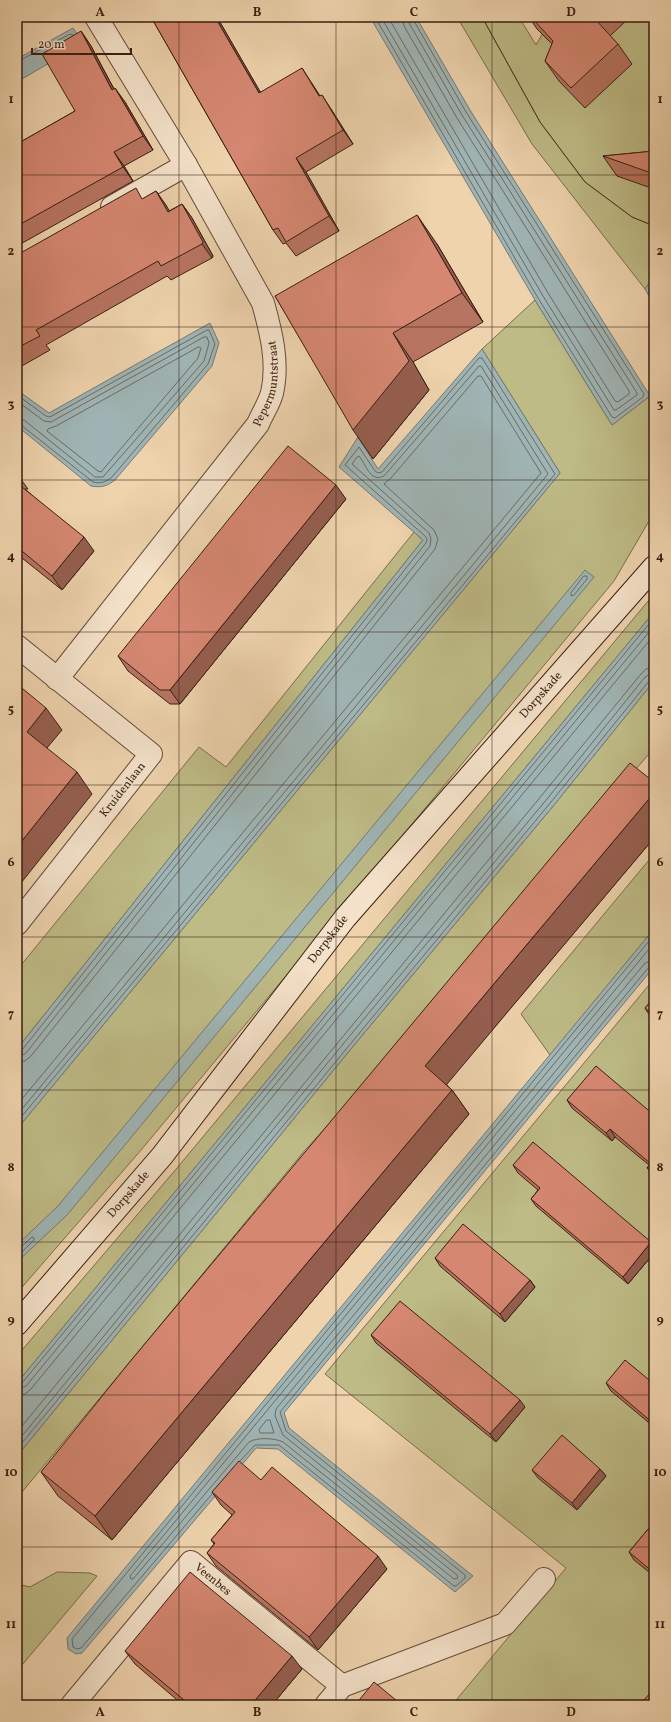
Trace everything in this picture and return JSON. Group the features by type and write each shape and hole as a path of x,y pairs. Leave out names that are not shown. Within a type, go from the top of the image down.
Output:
{"street":[{"name":"Pepermuntstraat","path":"56,679 258,424 272,394 275,361 270,328 263,303 186,165 96,17"},
{"path":"91,218 186,165"},
{"name":"Dorpskade","path":"17,1324 162,1156 345,918 654,567"},
{"name":"Kruidenlaan","path":"17,646 56,679 152,754 17,924"},
{"name":"Veenbes","path":"72,1705 191,1562 342,1686"},
{"path":"326,1705 342,1686 505,1624 544,1579"}],"shaded area":[{"path":"457,17 519,17 536,45 552,17 654,17 654,276 645,289 532,144"},
{"path":"535,300 612,425 650,396 654,397 654,515 614,581 142,1149 17,1293 17,1129 560,473 482,349"},
{"path":"414,532 423,540 17,1049 17,970 199,747 226,767"},
{"path":"654,594 654,612 17,1383 17,1356 177,1168"},
{"path":"654,681 654,748 379,1070 306,1149 17,1498 17,1456 355,1044 554,805"},
{"path":"654,854 654,929 550,1055 521,1014"},
{"path":"654,979 654,1705 452,1705 566,1568 325,1374"},
{"path":"57,1572 90,1573 97,1576 17,1671 17,1584 30,1587"}],"water":[{"path":"370,17 416,17 470,110 650,396 612,425 535,300"},
{"path":"73,28 83,43 17,82 17,59"},
{"path":"654,276 654,305 645,289"},
{"path":"210,323 219,343 212,366 115,480 109,484 101,487 91,486 17,426 17,390 49,413"},
{"path":"482,349 560,473 17,1129 17,1049 423,540 339,467 358,437 378,469"},
{"path":"585,570 594,577 67,1215 17,1262 17,1245 58,1206"},
{"path":"654,612 654,681 554,805 355,1044 17,1456 17,1383"},
{"path":"654,929 654,967 284,1413 289,1428 473,1576 455,1592 278,1449 256,1448 82,1653 76,1654 68,1649 67,1638"}],"building":[{"path":"151,17 215,17 259,93 302,68 319,96 322,95 343,130 296,158 329,216 286,242 278,228 273,230"},
{"path":"531,17 595,17 594,18 618,44 571,88 545,61 553,41"},
{"path":"81,31 112,90 115,88 143,136 114,152 123,167 17,226 17,144 75,111 42,54"},
{"path":"654,151 654,174 603,156"},
{"path":"136,188 142,199 156,191 168,212 182,204 203,242 202,244 161,266 158,261 36,330 40,336 17,348 17,255"},
{"path":"417,215 462,293 393,333 409,361 353,430 275,296"},
{"path":"288,446 336,485 170,690 160,690 118,656"},
{"path":"17,483 84,537 52,576 17,547"},
{"path":"17,684 46,708 27,732 77,772 17,847"},
{"path":"630,763 654,782 654,793 425,1066 452,1090 95,1516 41,1472 128,1364"},
{"path":"654,998 654,1016 645,1008"},
{"path":"596,1066 654,1115 654,1173 647,1168 651,1164 610,1129 606,1133 567,1100"},
{"path":"533,1142 651,1242 623,1277 531,1199 540,1188 513,1165"},
{"path":"463,1224 530,1280 500,1314 435,1258"},
{"path":"400,1301 520,1400 490,1434 371,1335"},
{"path":"625,1360 654,1384 654,1424 606,1383"},
{"path":"562,1435 600,1469 572,1503 532,1470"},
{"path":"239,1461 261,1480 272,1467 378,1556 309,1637 207,1553 215,1543 211,1540 235,1512 212,1492"},
{"path":"654,1522 654,1573 629,1552"},
{"path":"190,1572 292,1656 251,1705 190,1705 125,1651"},
{"path":"374,1682 402,1705 355,1705"},
{"path":"654,1689 654,1705 645,1705 642,1702"}],"tram line":[{"path":"482,17 540,122 585,182 632,217 654,226"}]}
